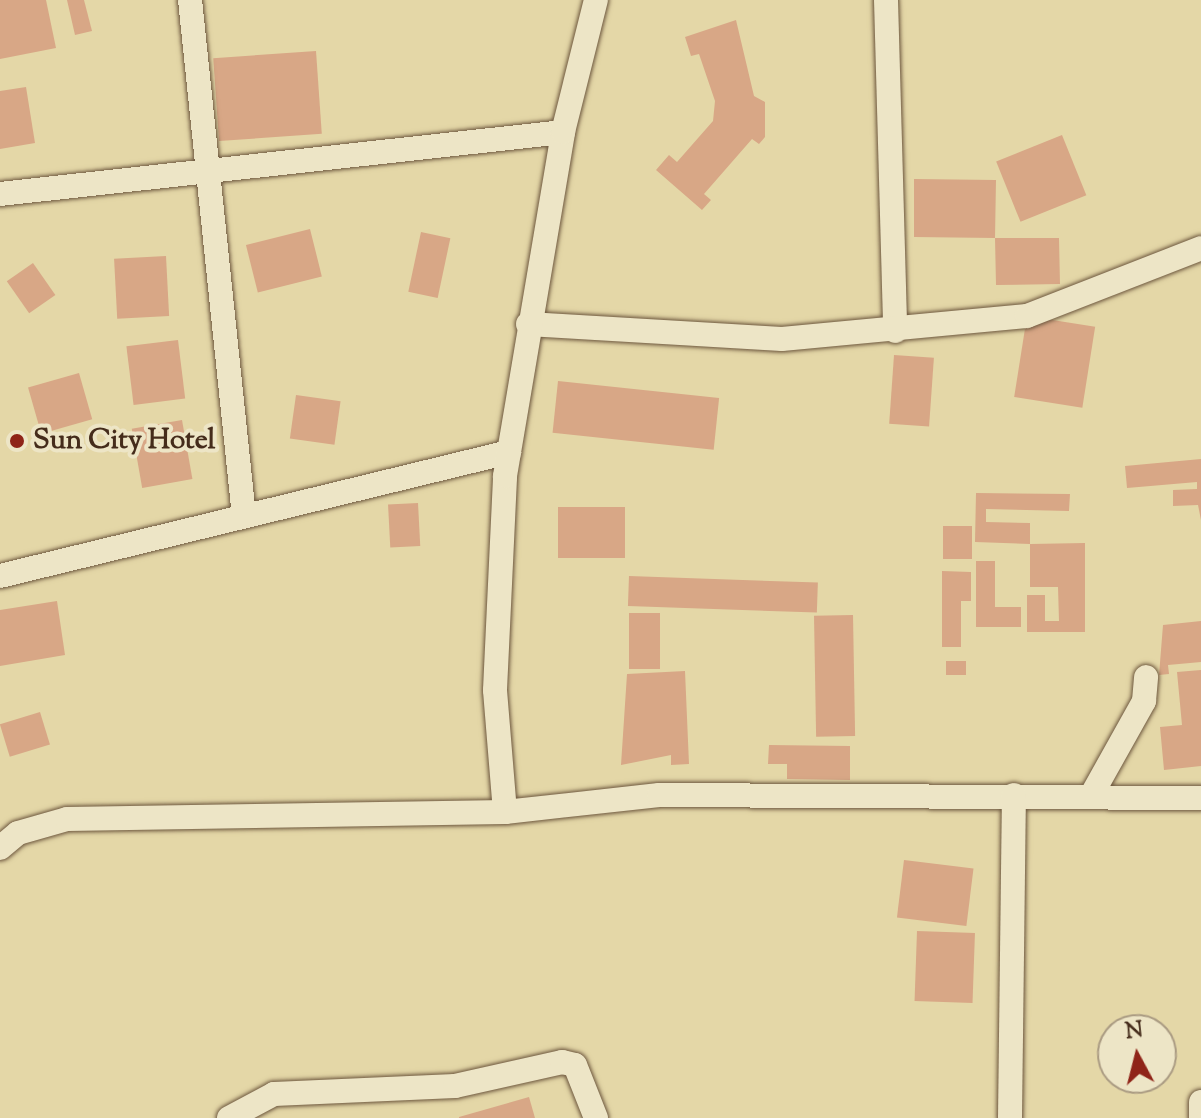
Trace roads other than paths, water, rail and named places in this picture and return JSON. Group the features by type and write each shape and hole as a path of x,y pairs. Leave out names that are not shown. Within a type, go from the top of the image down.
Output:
{"street":[{"path":"190,0 244,516"},
{"path":"505,812 495,690 509,452 528,324 563,132 596,0"},
{"path":"886,0 895,331"},
{"path":"0,194 208,166 563,132"},
{"path":"528,324 782,339 895,331 1027,316 1201,248"},
{"path":"0,576 509,452"},
{"path":"1091,796 1144,701 1146,677"},
{"path":"0,848 18,833 67,819 505,812 659,795 1201,798"},
{"path":"1010,1118 1014,795"},
{"path":"229,1118 274,1094 455,1086 562,1062 575,1065 596,1118"},
{"path":"1201,1102 1201,1118"}],"place":[{"name":"Sun City Hotel","path":"17,441"}]}
